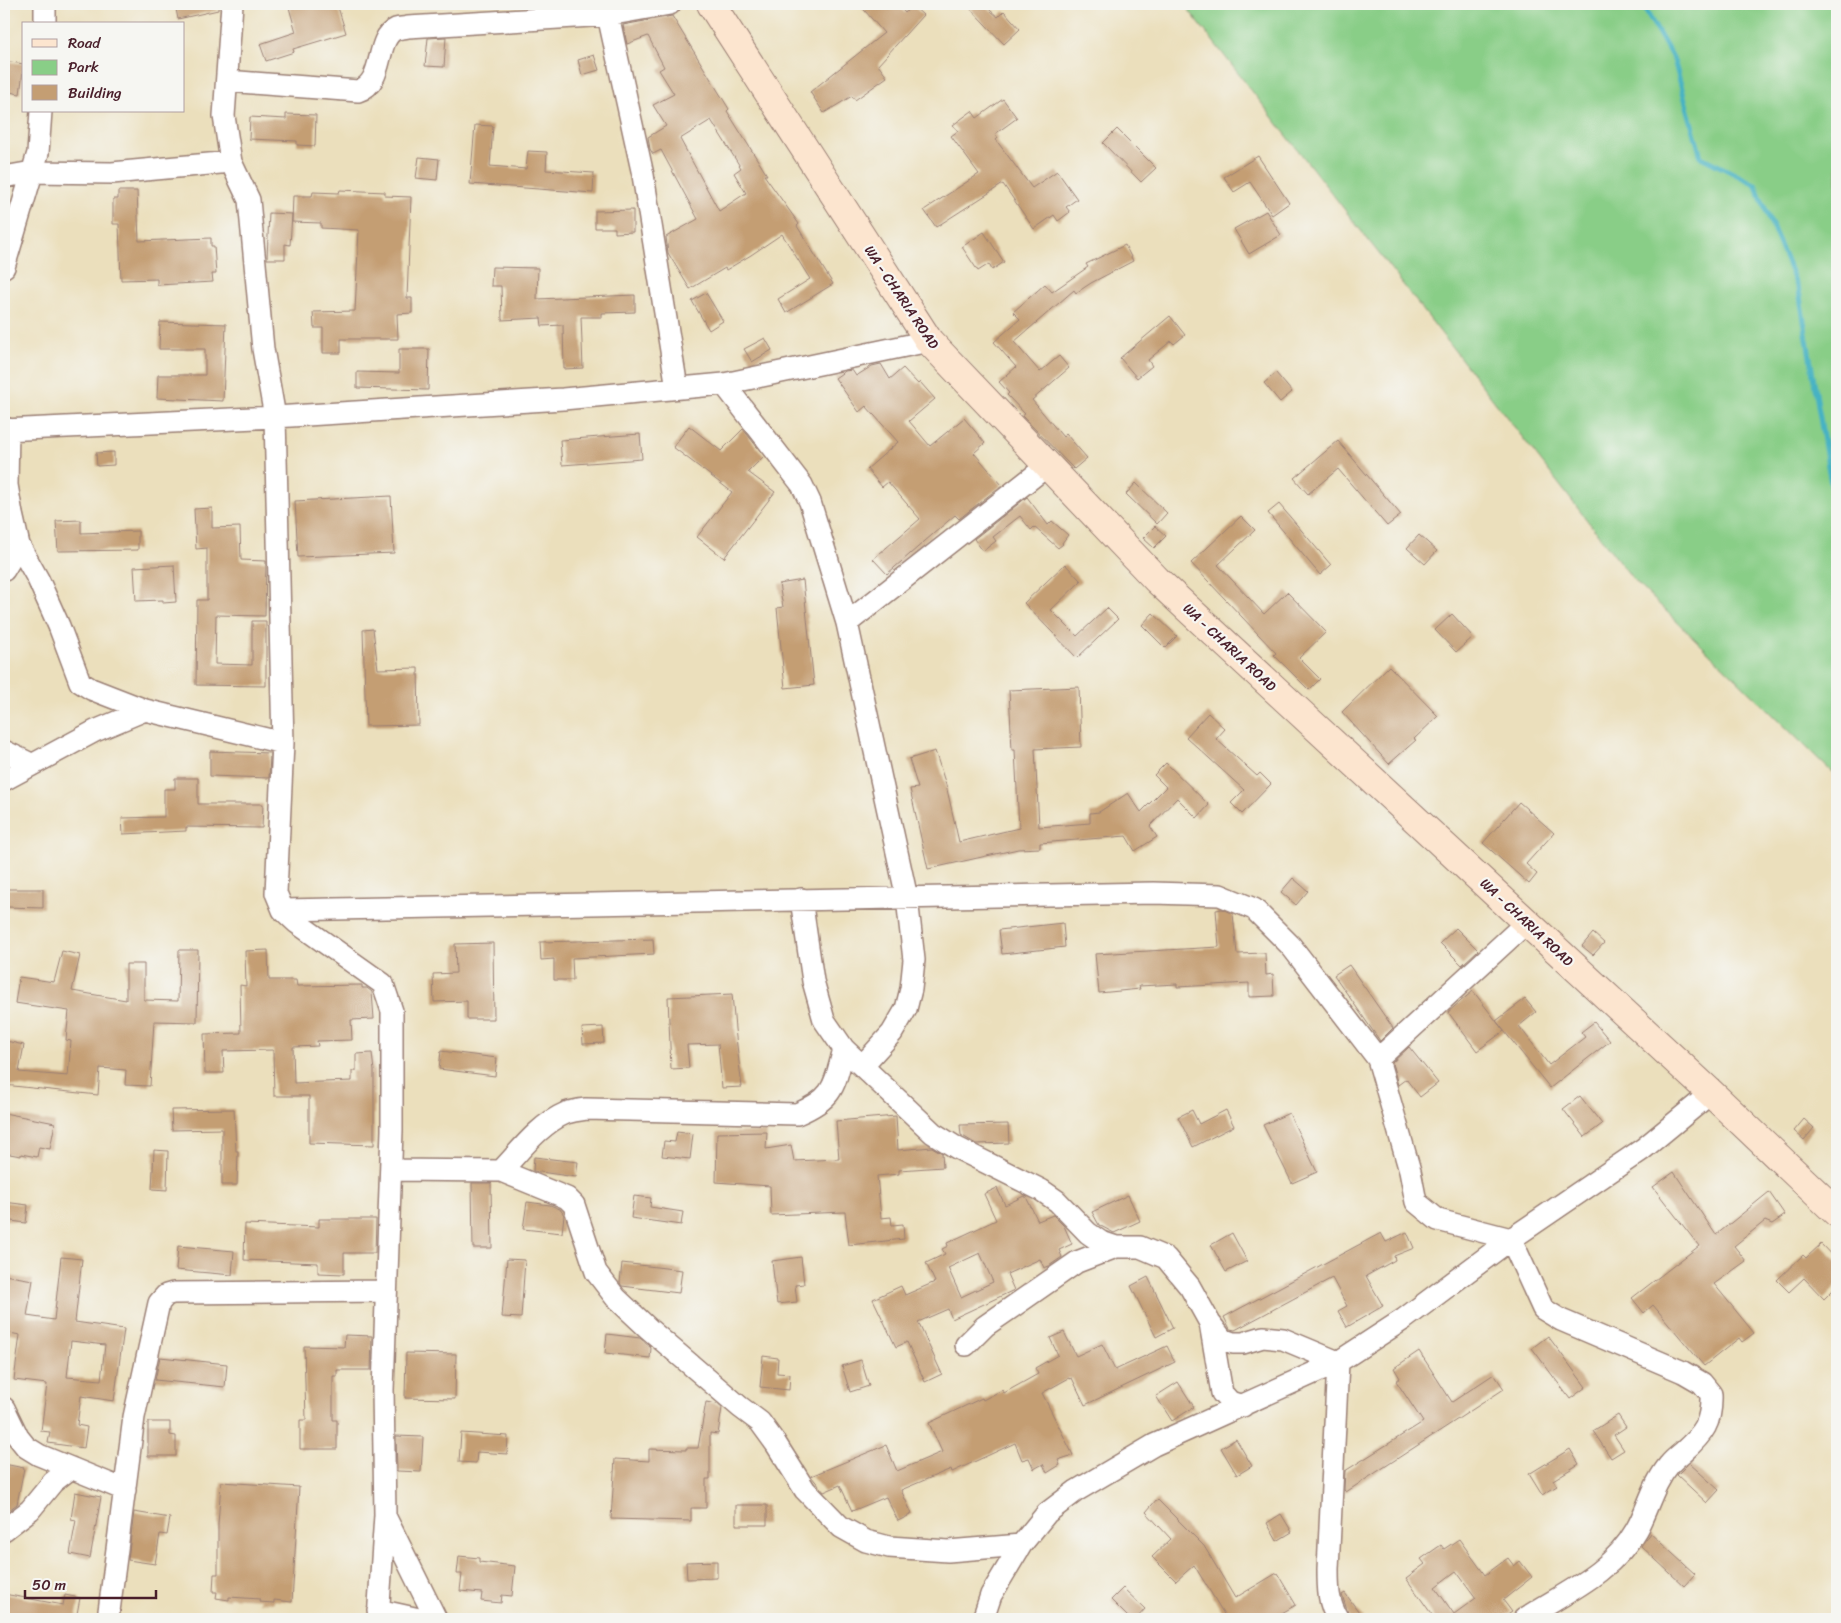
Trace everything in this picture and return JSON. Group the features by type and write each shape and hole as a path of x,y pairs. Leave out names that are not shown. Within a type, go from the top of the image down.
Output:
{"street":[{"path":"45,4 45,22"},
{"path":"232,4 224,116 231,162 249,200 263,349 276,417 283,743 276,893 283,910 296,923 383,984 392,1011 391,1170 383,1390 385,1515 378,1614 419,1619"},
{"path":"227,81 358,92 367,89 373,80 386,38 395,30 408,27 608,15 670,4"},
{"name":"WA - CHARIA ROAD","path":"711,4 929,341 1157,580 1712,1093 1837,1213"},
{"path":"608,15 643,174 676,388"},
{"path":"4,267 38,153 41,112"},
{"path":"4,177 32,172 112,173 231,162"},
{"path":"283,743 145,710 91,690 80,682 59,626 38,579 19,545 7,485 6,430 276,417 563,399 724,384 929,341"},
{"path":"724,384 802,485 810,502 848,623 906,898 914,960 911,989 906,1009 892,1033 862,1066"},
{"path":"848,623 1048,465"},
{"path":"4,570 19,545"},
{"path":"4,780 95,731 145,710"},
{"path":"4,751 31,764"},
{"path":"283,910 1153,893 1220,895 1254,909 1292,946 1378,1059 1410,1171 1416,1202 1438,1220 1511,1239"},
{"path":"801,899 813,981 824,1020 844,1050 933,1133 1057,1200 1088,1233 1101,1242 1116,1247 1140,1247 1166,1258 1190,1287 1210,1323 1222,1339 1233,1343 1243,1343 1263,1337 1283,1339 1338,1362"},
{"path":"1378,1059 1527,922"},
{"path":"502,1171 528,1142 548,1124 566,1113 586,1109 797,1114 816,1107 828,1095 834,1085 844,1050"},
{"path":"983,1619 991,1595 1021,1545 1047,1513 1076,1491 1154,1445 1338,1362 1404,1320 1511,1239 1643,1149 1712,1093"},
{"path":"391,1170 502,1171 567,1198 574,1205 596,1272 616,1298 663,1341 760,1422 806,1490 840,1527 866,1541 890,1547 948,1551 1021,1545"},
{"path":"1511,1239 1542,1309 1562,1320 1683,1372 1702,1383 1711,1394 1712,1410 1704,1430 1669,1465 1654,1490 1636,1530 1618,1555 1589,1580 1524,1619"},
{"path":"966,1345 985,1326 1077,1262 1116,1247"},
{"path":"108,1619 134,1417 159,1303 166,1295 173,1293 386,1291"},
{"path":"1210,1323 1222,1393 1230,1402 1243,1406"},
{"path":"1338,1362 1328,1570 1328,1593 1332,1610 1338,1619"},
{"path":"4,1408 18,1437 26,1447 39,1455 125,1490"},
{"path":"4,1530 30,1510 53,1482 71,1468"},
{"path":"385,1515 436,1619"}],"green space":[{"path":"1184,4 1837,4 1837,777 1633,579"}],"building":[{"path":"175,4 218,4 218,10 178,19"},
{"path":"288,4 337,4 346,33 293,49 294,52 266,61 260,44 296,32"},
{"path":"859,4 897,4 905,13 912,5 923,15 878,65 887,77 855,100 852,96 824,113 810,92 884,33"},
{"path":"966,4 983,4 998,17 1004,11 1020,29 1004,44"},
{"path":"672,16 729,109 727,111 767,175 764,175 799,224 797,226 833,284 786,313 778,299 810,279 782,234 726,270 725,268 690,289 668,253 666,237 698,219 661,150 653,154 648,137 666,126 653,105 674,94 659,70 664,67 648,36 627,44 623,25","holes":["711,120 741,168 734,173 746,193 719,211 680,139"]},
{"path":"446,37 444,67 425,66 428,38"},
{"path":"594,55 599,70 582,75 578,60"},
{"path":"4,61 22,64 20,94 4,91"},
{"path":"1003,99 1017,118 995,134 998,138 996,140 1032,188 1057,171 1077,199 1066,207 1070,212 1058,221 1054,215 1034,229 1003,184 936,227 924,210 979,174 951,136 958,131 953,125 972,111 977,118"},
{"path":"286,114 316,115 315,146 297,145 297,141 249,139 250,117 286,119"},
{"path":"475,125 493,126 490,166 526,169 528,151 547,152 546,170 594,173 593,193 470,184"},
{"path":"1117,129 1156,168 1141,182 1103,143"},
{"path":"1258,156 1289,203 1272,215 1250,182 1234,192 1224,177"},
{"path":"419,157 439,159 437,180 416,178"},
{"path":"340,190 385,192 385,196 411,197 407,298 412,298 412,313 397,314 398,339 341,339 341,353 323,353 323,328 314,328 313,312 355,311 359,230 321,228 321,223 292,222 293,196 312,196 313,192 339,193"},
{"path":"118,191 137,191 139,241 211,238 211,246 214,246 216,274 212,274 213,282 157,285 157,279 121,280 119,224 113,224 113,199 118,199"},
{"path":"633,210 633,232 615,233 615,228 595,228 595,211"},
{"path":"1266,211 1281,235 1249,254 1234,229"},
{"path":"269,213 292,214 290,245 285,244 285,259 267,259"},
{"path":"984,232 1004,262 992,270 989,264 978,271 962,247"},
{"path":"1125,245 1133,261 1076,293 1074,290 1014,342 1040,372 1059,356 1069,368 1032,400 1063,437 1066,434 1087,458 1074,469 1022,416 1025,414 1007,395 1009,393 999,382 1016,367 994,342 1020,319 1013,312 1045,284 1052,292 1088,267 1086,264"},
{"path":"492,267 538,268 537,299 635,295 635,312 602,313 602,317 581,317 583,368 564,369 563,325 542,326 541,318 502,320 501,286 491,286"},
{"path":"706,293 723,321 709,330 692,301"},
{"path":"1170,316 1185,335 1174,344 1171,341 1148,360 1152,366 1137,378 1120,358"},
{"path":"160,322 226,324 223,401 157,398 158,375 205,375 205,349 159,349"},
{"path":"765,338 772,350 752,362 744,349"},
{"path":"399,349 429,349 428,390 357,388 357,372 399,373"},
{"path":"881,364 890,379 903,368 918,384 920,382 935,399 909,421 930,446 964,418 985,443 974,453 1002,485 959,519 955,515 887,574 873,559 920,519 888,482 882,487 867,469 898,442 866,406 859,412 835,378 845,371 852,370 856,376 872,366"},
{"path":"1276,373 1292,392 1280,402 1264,383"},
{"path":"689,426 721,451 743,429 764,456 748,472 775,492 724,558 697,537 732,492 673,447"},
{"path":"640,434 642,459 562,465 560,440"},
{"path":"1338,441 1401,515 1387,526 1338,469 1308,494 1294,478"},
{"path":"114,452 114,465 97,466 96,453"},
{"path":"1136,483 1167,513 1157,524 1126,494"},
{"path":"391,496 394,553 298,557 295,501"},
{"path":"1027,497 1048,525 1052,521 1068,535 1063,544 1058,548 1034,527 1031,530 1020,516 993,537 996,541 983,551 974,539"},
{"path":"1279,504 1331,565 1320,575 1268,513"},
{"path":"212,508 212,528 240,527 241,560 266,561 265,616 216,615 215,664 252,665 252,621 266,621 266,686 196,685 197,600 207,600 207,548 196,549 194,509"},
{"path":"1241,516 1255,530 1218,565 1264,614 1287,592 1326,632 1299,658 1320,679 1309,690 1274,655 1276,653 1191,563"},
{"path":"81,520 81,533 138,531 138,550 58,551 56,521"},
{"path":"1155,526 1166,536 1154,548 1143,538"},
{"path":"1419,535 1437,551 1425,564 1407,548"},
{"path":"1065,564 1081,581 1051,610 1077,636 1107,608 1118,619 1077,658 1024,603"},
{"path":"174,565 176,602 163,603 163,600 136,601 134,567"},
{"path":"803,580 814,685 785,688 777,608 783,607 779,584"},
{"path":"1153,613 1177,636 1165,648 1142,625"},
{"path":"1452,614 1473,637 1456,652 1435,630"},
{"path":"373,629 378,669 418,668 419,725 366,726 363,630"},
{"path":"1389,666 1438,716 1414,739 1416,740 1389,764 1342,712"},
{"path":"1079,687 1081,747 1035,749 1039,827 1090,823 1090,813 1099,812 1128,793 1141,812 1166,787 1154,775 1166,763 1209,805 1197,818 1177,798 1150,826 1157,837 1135,851 1126,836 1040,843 1040,848 1018,849 928,869 910,789 918,788 909,759 935,751 946,785 959,842 1019,828 1015,750 1012,750 1009,690"},
{"path":"1208,713 1225,729 1216,739 1257,776 1260,773 1271,784 1242,814 1231,803 1244,790 1186,737"},
{"path":"210,751 270,753 269,778 210,776"},
{"path":"175,778 198,778 198,804 263,804 262,828 186,827 186,831 123,834 122,818 164,817 164,789 175,789"},
{"path":"1519,802 1554,833 1526,864 1537,874 1529,884 1483,843"},
{"path":"1293,878 1308,891 1296,905 1281,892"},
{"path":"7,889 43,889 43,908 6,907"},
{"path":"1222,909 1233,914 1237,954 1265,953 1266,975 1273,974 1274,996 1249,997 1249,983 1177,987 1177,984 1139,986 1140,989 1099,993 1095,954 1219,947 1216,910"},
{"path":"1063,923 1065,947 1002,954 999,930"},
{"path":"1456,928 1478,950 1462,965 1440,943"},
{"path":"1593,933 1604,943 1593,955 1582,946"},
{"path":"653,939 654,954 572,958 573,980 554,980 554,959 541,960 540,942"},
{"path":"493,943 494,1019 467,1019 467,1001 434,1002 433,974 456,973 455,944"},
{"path":"179,950 198,950 197,1022 154,1021 150,1086 125,1085 126,1070 100,1068 98,1095 4,1085 6,1041 24,1045 19,1072 68,1076 71,1041 66,1040 69,1011 15,1003 19,977 54,982 62,951 80,955 72,991 126,1000 126,964 144,964 144,1000 178,1001"},
{"path":"268,950 269,980 296,980 297,986 362,985 362,988 367,988 372,992 374,1019 351,1020 352,1040 317,1041 318,1046 293,1047 294,1083 352,1081 352,1071 356,1071 356,1054 372,1053 374,1071 374,1145 309,1143 309,1096 274,1096 273,1050 223,1051 224,1073 205,1073 204,1034 241,1033 240,985 246,986 245,951"},
{"path":"1349,965 1393,1028 1380,1041 1334,975"},
{"path":"1473,991 1504,1031 1477,1051 1448,1012"},
{"path":"732,994 742,1087 722,1088 718,1044 687,1045 689,1068 671,1069 668,997"},
{"path":"1525,999 1536,1012 1519,1026 1549,1065 1585,1037 1581,1032 1594,1022 1610,1041 1550,1088 1496,1021"},
{"path":"603,1027 604,1043 583,1044 582,1028"},
{"path":"1409,1047 1438,1083 1420,1097 1406,1079 1398,1085 1392,1063"},
{"path":"441,1051 497,1058 495,1076 439,1069"},
{"path":"1580,1096 1602,1124 1585,1137 1563,1109"},
{"path":"234,1109 236,1151 238,1151 237,1185 222,1185 222,1129 172,1130 171,1110"},
{"path":"1192,1110 1199,1124 1226,1110 1234,1126 1193,1147 1178,1117"},
{"path":"4,1113 55,1123 50,1149 39,1147 37,1157 4,1153"},
{"path":"1289,1113 1317,1172 1292,1183 1263,1125"},
{"path":"896,1116 898,1150 932,1147 942,1153 943,1167 899,1170 899,1174 877,1176 881,1218 891,1217 892,1225 903,1224 904,1239 849,1245 845,1212 771,1215 770,1186 716,1182 717,1133 767,1132 766,1149 791,1145 794,1161 839,1159 836,1121"},
{"path":"1804,1119 1814,1128 1804,1140 1794,1131"},
{"path":"1008,1124 1009,1143 976,1144 961,1135 960,1125"},
{"path":"677,1132 693,1134 690,1159 662,1156 664,1141 675,1142"},
{"path":"154,1150 168,1151 167,1190 152,1189"},
{"path":"534,1157 578,1162 576,1177 533,1171"},
{"path":"1674,1172 1716,1235 1769,1192 1785,1215 1772,1224 1765,1221 1734,1246 1746,1261 1714,1284 1754,1333 1742,1342 1739,1338 1704,1366 1653,1305 1644,1313 1632,1298 1699,1246 1653,1187"},
{"path":"472,1183 491,1183 492,1248 473,1248"},
{"path":"997,1188 1005,1205 1024,1196 1026,1197 1038,1221 1053,1215 1064,1226 1072,1244 1059,1250 1062,1257 1049,1266 1044,1268 1040,1259 1007,1274 1014,1290 952,1319 948,1309 918,1322 942,1374 925,1382 907,1342 896,1347 873,1299 901,1286 905,1295 935,1282 926,1263 945,1254 942,1249 948,1246 947,1243 996,1220 984,1194","holes":["980,1253 993,1282 961,1297 948,1268"]},
{"path":"1128,1195 1140,1221 1114,1233 1099,1225 1092,1212"},
{"path":"634,1196 651,1198 650,1207 683,1212 681,1225 631,1218"},
{"path":"4,1202 28,1205 26,1223 4,1220"},
{"path":"527,1202 550,1205 560,1209 564,1215 562,1233 523,1229"},
{"path":"319,1219 376,1219 375,1253 344,1253 344,1274 318,1273 318,1263 244,1260 245,1224 319,1227"},
{"path":"1407,1232 1414,1248 1394,1256 1395,1260 1366,1276 1383,1306 1347,1327 1338,1311 1347,1306 1332,1278 1235,1330 1230,1329 1224,1317 1381,1233 1386,1242"},
{"path":"1232,1233 1247,1261 1226,1272 1211,1245"},
{"path":"1821,1244 1837,1261 1837,1286 1824,1299 1804,1278 1789,1292 1777,1280 1803,1255 1806,1258"},
{"path":"178,1246 234,1251 232,1275 176,1270"},
{"path":"61,1257 82,1259 75,1322 124,1329 114,1401 81,1396 77,1425 87,1427 84,1448 48,1443 50,1432 41,1431 47,1384 14,1380 20,1335 4,1332 4,1275 33,1280 27,1316 54,1320","holes":["71,1341 105,1345 101,1380 67,1377"]},
{"path":"801,1257 804,1284 795,1285 797,1302 777,1304 772,1261"},
{"path":"507,1259 525,1260 521,1318 502,1317"},
{"path":"622,1263 682,1270 679,1293 622,1286 620,1283"},
{"path":"1148,1277 1173,1328 1156,1337 1131,1286"},
{"path":"1064,1332 1076,1356 1102,1344 1115,1370 1167,1346 1175,1362 1085,1405 1072,1378 1042,1393 1073,1455 1058,1460 1060,1465 1047,1473 1043,1464 1034,1469 1029,1458 1022,1460 1015,1443 952,1472 951,1469 901,1490 912,1514 898,1521 886,1497 852,1511 840,1485 824,1492 811,1476 886,1445 897,1471 942,1452 929,1423 1002,1390 1004,1393 1038,1374 1035,1368 1058,1355 1050,1338"},
{"path":"607,1334 640,1338 651,1348 650,1358 605,1353"},
{"path":"345,1335 372,1336 371,1370 337,1370 337,1376 333,1376 333,1420 337,1420 337,1449 300,1449 300,1420 306,1420 304,1346 344,1347"},
{"path":"1548,1336 1586,1387 1570,1399 1532,1348"},
{"path":"1419,1351 1452,1402 1494,1374 1504,1389 1346,1492 1344,1490 1345,1471 1423,1422 1396,1381 1400,1378 1394,1368"},
{"path":"406,1353 456,1354 455,1399 405,1398"},
{"path":"763,1356 778,1358 777,1373 790,1374 789,1390 760,1387"},
{"path":"160,1357 227,1364 225,1387 155,1380"},
{"path":"861,1360 869,1386 850,1392 842,1366"},
{"path":"1178,1382 1194,1407 1172,1421 1156,1396"},
{"path":"706,1402 717,1404 722,1408 718,1434 710,1433 710,1479 706,1479 706,1508 691,1508 691,1521 611,1519 615,1459 649,1461 649,1449 686,1450 686,1448 698,1448"},
{"path":"1618,1415 1626,1427 1614,1435 1624,1450 1611,1458 1593,1431"},
{"path":"148,1422 170,1422 170,1435 176,1436 176,1456 148,1456"},
{"path":"461,1433 508,1436 507,1454 477,1452 476,1463 459,1462"},
{"path":"396,1436 423,1437 421,1472 397,1471"},
{"path":"1236,1439 1252,1466 1237,1475 1221,1448"},
{"path":"1570,1449 1579,1464 1553,1480 1557,1486 1542,1495 1529,1474"},
{"path":"1689,1463 1719,1490 1707,1503 1677,1475"},
{"path":"4,1464 24,1468 17,1504 9,1510 4,1510"},
{"path":"221,1482 299,1487 292,1602 274,1600 274,1603 259,1602 260,1599 229,1597 229,1600 216,1598 217,1592 213,1592 214,1574 218,1574 218,1525"},
{"path":"75,1492 101,1497 90,1558 70,1554 76,1520 71,1519"},
{"path":"1157,1499 1204,1546 1235,1598 1277,1573 1296,1605 1271,1619 1227,1619 1194,1565 1176,1581 1152,1557 1171,1539 1146,1512"},
{"path":"736,1505 767,1505 767,1525 736,1525"},
{"path":"134,1512 170,1518 167,1535 160,1534 155,1564 128,1560"},
{"path":"1281,1514 1292,1532 1277,1541 1267,1523"},
{"path":"1650,1533 1695,1574 1684,1586 1641,1546"},
{"path":"1459,1539 1485,1575 1508,1558 1514,1566 1520,1561 1532,1577 1503,1600 1512,1612 1501,1619 1435,1619 1406,1578 1425,1564 1421,1559 1441,1545 1444,1549","holes":["1456,1571 1476,1598 1454,1614 1435,1587"]},
{"path":"459,1556 479,1558 479,1562 515,1566 512,1596 502,1595 501,1603 481,1601 482,1593 460,1591 462,1574 457,1574"},
{"path":"717,1561 717,1578 687,1579 686,1562"},
{"path":"1123,1588 1145,1609 1136,1619 1130,1619 1111,1600"},
{"path":"1345,1593 1364,1619 1350,1619 1342,1595"},
{"path":"4,1594 63,1605 65,1595 80,1598 76,1619 15,1619 4,1617"}],"waterway":[{"path":"1642,4 1674,60 1701,157 1755,184 1799,291 1837,515"}]}
